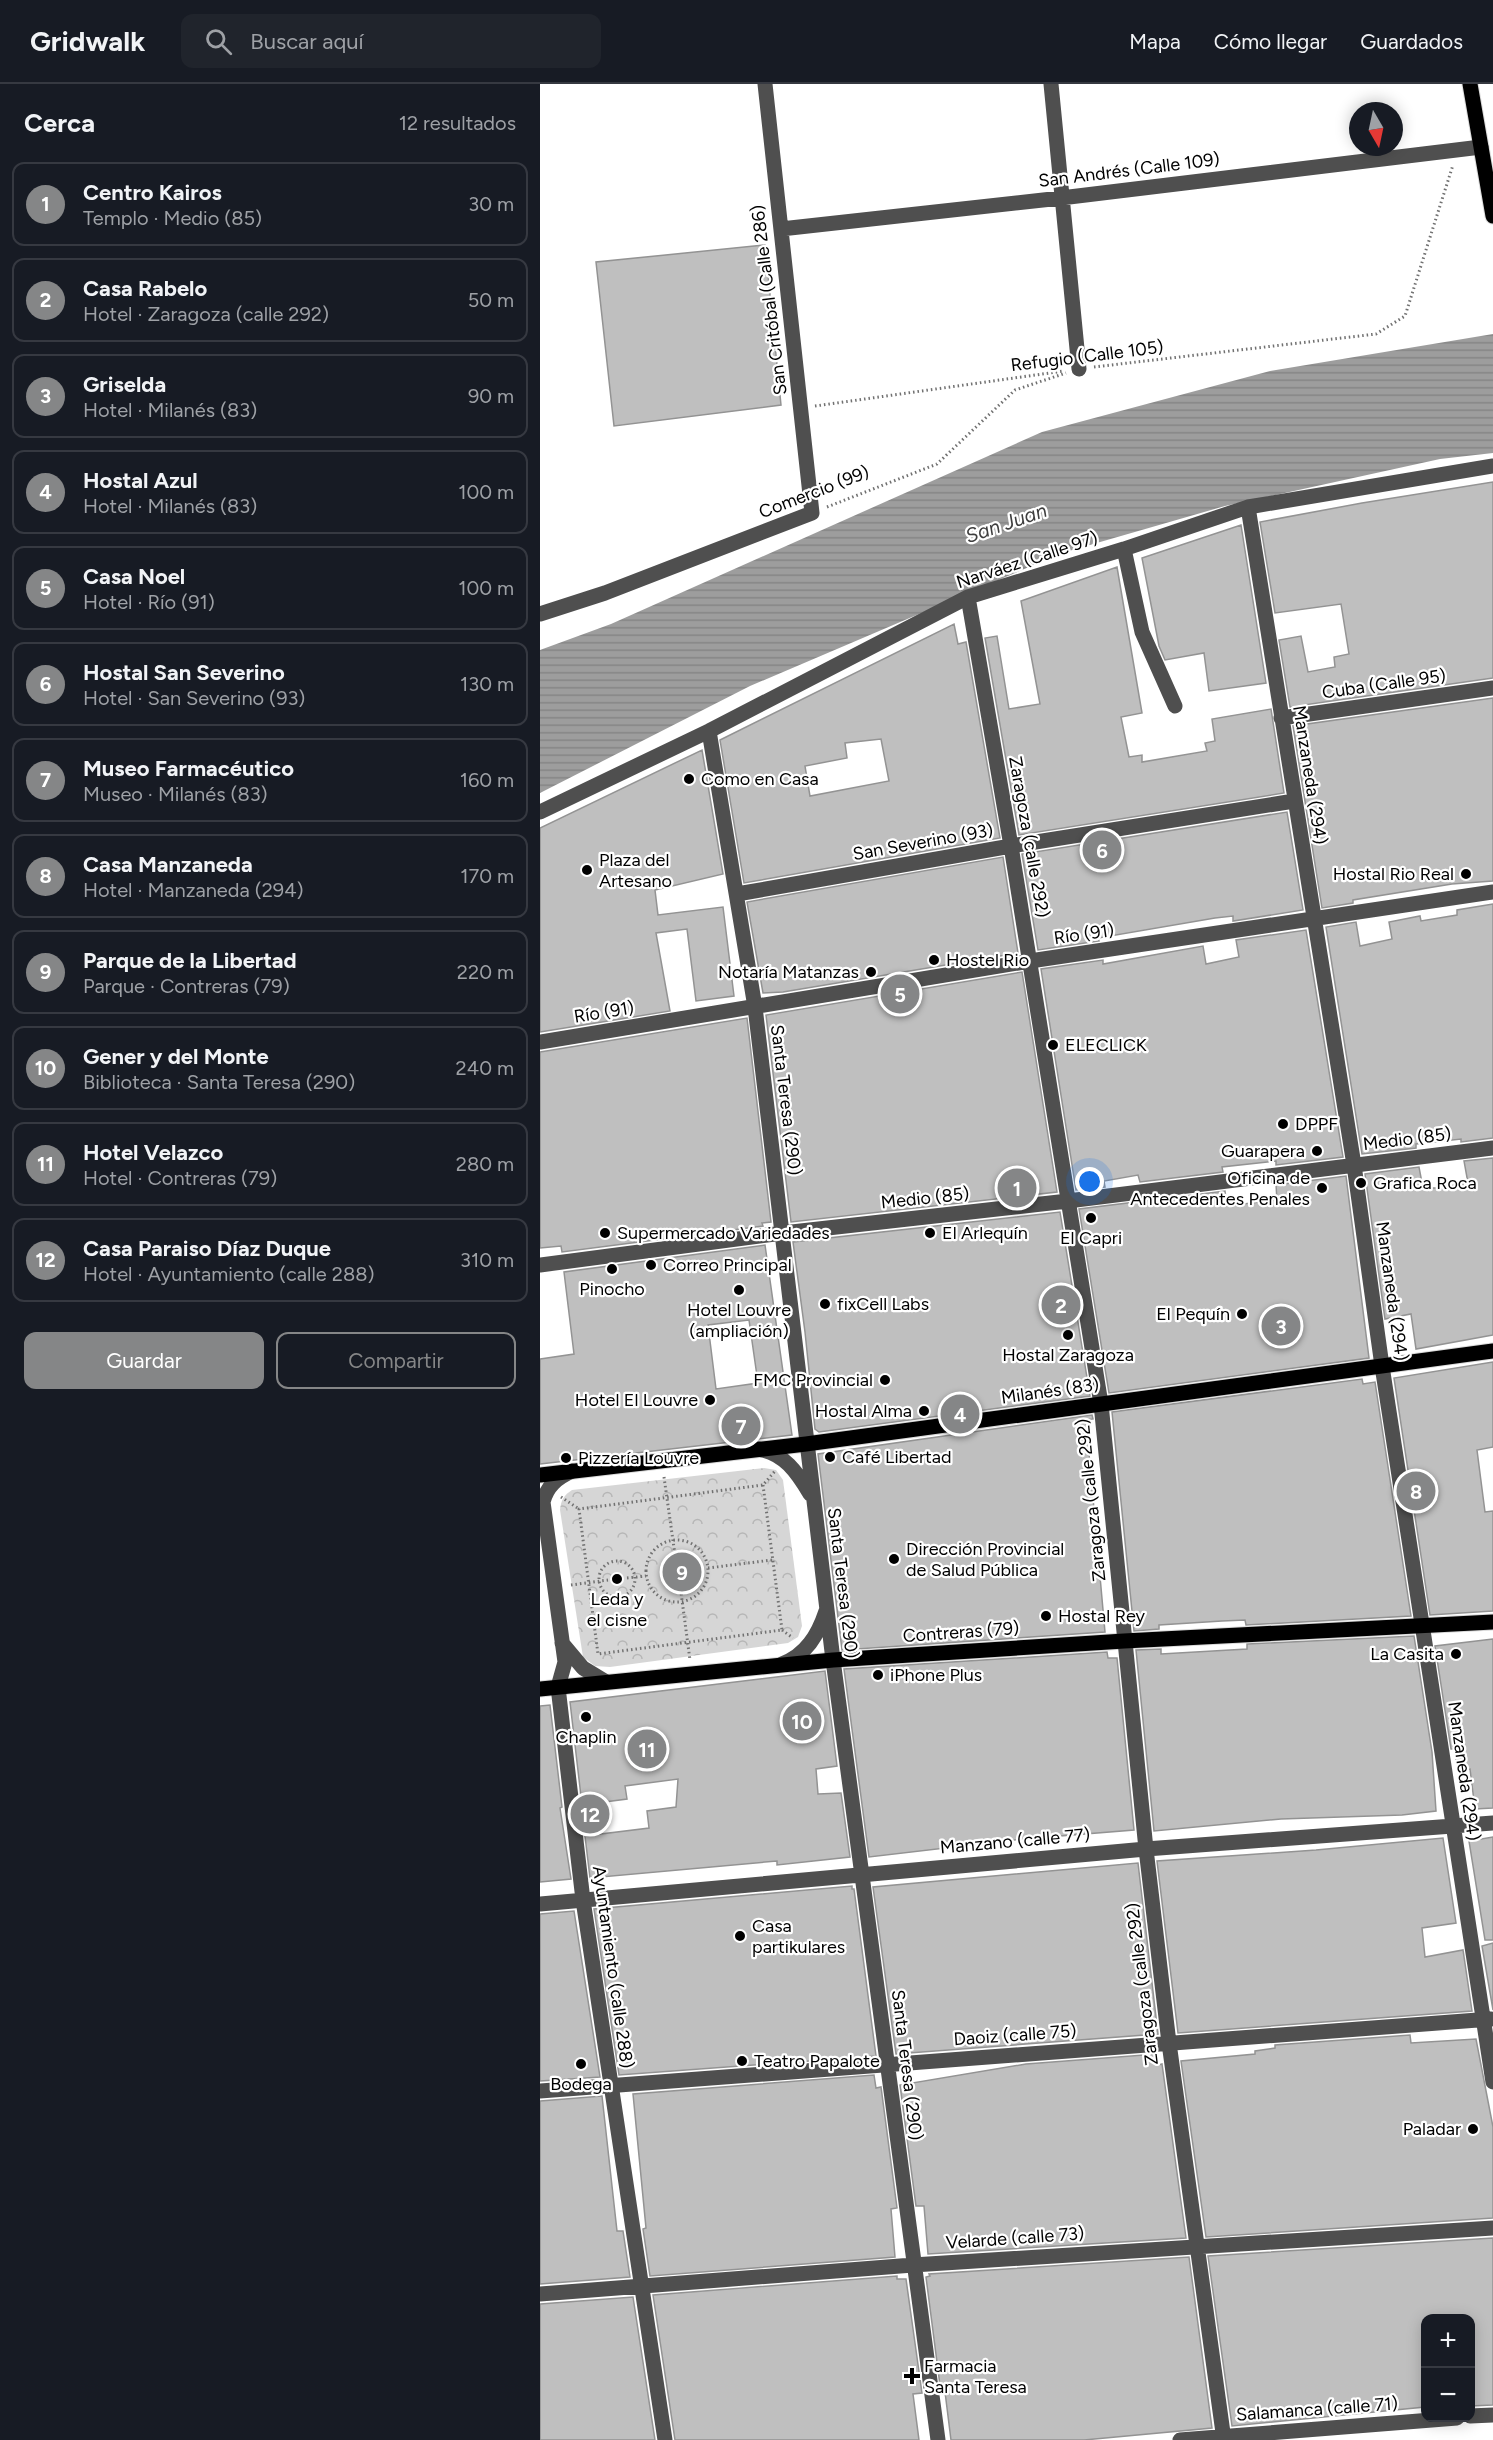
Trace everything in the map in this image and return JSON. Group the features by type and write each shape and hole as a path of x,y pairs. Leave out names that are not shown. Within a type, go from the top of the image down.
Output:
{"main road":[{"path":"1470,84 1493,216"},
{"name":"Milanés (83)","path":"540,1474 806,1444 1493,1351"},
{"name":"Contreras (79)","path":"540,1689 833,1660 1124,1641 1493,1623"}],"street":[{"name":"San Critóbal (Calle 286)","path":"765,84 812,513"},
{"path":"1051,84 1079,369"},
{"name":"San Andrés (Calle 109)","path":"781,229 1481,147"},
{"name":"Narváez (Calle 97)","path":"540,813 709,731 968,597 1124,549 1248,507 1493,466"},
{"name":"Manzaneda (294)","path":"1248,507 1354,1165 1452,1827 1488,2019 1493,2082"},
{"name":"Comercio (99)","path":"540,614 605,593 812,513"},
{"path":"1124,549 1142,632 1175,706"},
{"name":"Zaragoza (calle 292)","path":"968,597 1011,846 1101,1404 1146,1849 1169,2043 1224,2438"},
{"name":"Cuba (Calle 95)","path":"1281,718 1493,688"},
{"name":"Santa Teresa (290)","path":"709,731 755,1007 826,1609 938,2440"},
{"name":"San Severino (93)","path":"737,894 1011,846 1294,801"},
{"name":"Río (91)","path":"540,1042 1030,962 1493,892"},
{"name":"Medio (85)","path":"540,1265 783,1233 1068,1202 1493,1148"},
{"path":"754,1449 767,1451 786,1460 813,1499"},
{"path":"544,1497 562,1475 572,1471"},
{"name":"Ayuntamiento (calle 288)","path":"544,1497 565,1662 558,1687 583,1900 665,2440"},
{"path":"782,1664 799,1656 816,1636 826,1609"},
{"path":"562,1643 583,1668 606,1682"},
{"name":"Manzano (calle 77)","path":"540,1904 1146,1849 1493,1823"},
{"name":"Daoiz (calle 75)","path":"540,2091 1488,2019"},
{"name":"Velarde (calle 73)","path":"540,2294 913,2265 1493,2228"},
{"path":"1475,2416 1493,2415"},
{"name":"Salamanca (calle 71)","path":"1180,2440 1421,2421"}],"path":[{"name":"Refugio (Calle 105)","path":"801,408 1079,369 1376,334 1405,316 1458,149"},
{"name":"Comercio (99)","path":"812,513 937,464 1015,390 1079,369"},
{"path":"662,1460 675,1555"},
{"path":"544,1497 579,1509 763,1485 782,1630 598,1654 579,1509"},
{"path":"673,1540 687,1542 699,1549 708,1568 704,1586 690,1598 681,1601 672,1601 655,1593 646,1576 650,1555 660,1545 673,1540"},
{"path":"708,1568 772,1560"},
{"path":"616,1564 626,1564 635,1577 630,1592 621,1597 605,1592 600,1581 605,1566 616,1564"},
{"path":"627,1578 646,1576"},
{"path":"554,1587 609,1580"},
{"path":"680,1586 692,1674"},
{"path":"620,1592 621,1597"}],"green space":[{"path":"764,1468 776,1470 783,1480 802,1626 798,1637 788,1643 610,1667 595,1666 583,1657 560,1510 567,1494 572,1490"}],"water":[{"name":"San Juan","path":"1493,334 1493,453 1440,459 1225,506 1062,553 750,686 540,793 540,650 611,624 1042,432 1270,371"}],"building":[{"path":"765,245 781,405 614,426 596,262"},
{"path":"1493,482 1493,678 1290,707 1279,640 1301,636 1308,672 1335,667 1334,657 1349,654 1341,604 1275,613 1260,522"},
{"path":"1241,525 1266,683 1209,691 1204,653 1165,660 1159,646 1142,558"},
{"path":"1117,567 1142,713 1121,717 1129,757 1142,755 1142,762 1207,751 1205,743 1215,741 1212,719 1271,709 1284,793 1019,835 985,638 997,636 1009,709 1040,704 1021,601"},
{"path":"954,624 958,644 966,642 1000,838 744,883 720,740","holes":["881,739 889,781 810,796 805,766 847,758 845,743"]},
{"path":"1493,698 1493,881 1452,884 1353,900 1353,903 1322,908 1293,726"},
{"path":"702,750 723,874 655,890 658,915 723,907 734,996 696,1001 687,929 656,933 670,1011 540,1032 540,828"},
{"path":"1287,812 1303,910 1233,921 1233,916 1215,918 1098,938 1099,941 1038,950 1022,854"},
{"path":"1003,857 1018,953 783,992 763,993 747,902"},
{"path":"1493,904 1493,1138 1416,1144 1416,1148 1362,1154 1326,927 1356,922 1360,946 1392,939 1389,922 1420,916 1421,921 1457,915 1457,910"},
{"path":"1306,930 1343,1157 1276,1165 1276,1161 1222,1167 1223,1172 1140,1182 1138,1175 1104,1181 1105,1187 1076,1190 1041,969 1103,960 1103,964 1203,946 1206,964 1239,957 1236,940"},
{"path":"1022,972 1057,1192 791,1222 766,1015"},
{"path":"747,1018 771,1222 762,1223 763,1226 562,1252 561,1246 540,1248 540,1052"},
{"path":"1493,1158 1493,1335 1416,1349 1411,1314 1385,1319 1365,1174 1419,1167 1423,1188 1437,1188 1468,1183 1464,1161"},
{"path":"1346,1176 1369,1358 1109,1393 1079,1209 1225,1191 1227,1206 1277,1200 1276,1185"},
{"path":"1060,1212 1090,1396 819,1432 815,1429 793,1242"},
{"path":"765,1245 792,1435 540,1464 540,1359 574,1354 564,1272","holes":["749,1320 758,1383 716,1389 708,1325"]},
{"path":"1493,1362 1493,1447 1477,1450 1485,1512 1493,1511 1493,1611 1430,1615 1394,1378"},
{"path":"1362,1379 1363,1384 1375,1382 1411,1616 1246,1625 1245,1620 1222,1621 1159,1625 1159,1629 1134,1631 1112,1412"},
{"path":"1092,1415 1093,1419 1086,1420 1105,1632 842,1650 818,1454"},
{"path":"1414,1636 1432,1752 1436,1811 1402,1815 1281,1819 1154,1831 1136,1650 1161,1649 1161,1654 1247,1649 1247,1644"},
{"path":"1493,1639 1493,1808 1475,1809 1470,1769 1458,1771 1454,1749 1451,1749 1435,1646"},
{"path":"1107,1652 1108,1658 1117,1658 1134,1830 1023,1839 869,1857 844,1669"},
{"path":"825,1671 837,1766 816,1769 818,1794 841,1793 850,1857 777,1865 777,1861 590,1878 585,1836 649,1828 647,1811 676,1807 678,1779 625,1786 627,1799 582,1805 570,1702"},
{"path":"550,1705 562,1807 560,1808 571,1879 540,1882 540,1706"},
{"path":"1493,1837 1493,1940 1485,1940 1469,1841"},
{"path":"1443,1838 1456,1923 1422,1928 1425,1957 1463,1950 1472,2011 1178,2033 1157,1861"},
{"path":"1138,1863 1158,2034 896,2054 873,1887"},
{"path":"852,1886 876,2056 619,2075 594,1909"},
{"path":"574,1911 600,2077 540,2081 540,1914"},
{"path":"1493,1943 1493,2010 1482,1946"},
{"path":"1410,2035 1411,2043 1476,2039 1493,2127 1493,2218 1206,2237 1181,2061 1255,2054 1255,2051 1275,2048 1275,2045"},
{"path":"1157,2054 1158,2065 1162,2064 1186,2238 928,2254 924,2206 916,2206 900,2085 1026,2064"},
{"path":"874,2075 876,2088 881,2087 897,2208 891,2209 895,2257 650,2276 643,2229 646,2228 633,2094"},
{"path":"602,2096 617,2231 623,2231 630,2277 540,2284 540,2101"},
{"path":"1493,2238 1493,2405 1475,2406 1475,2314 1421,2314 1421,2407 1232,2426 1208,2256"},
{"path":"1189,2257 1212,2428 1084,2440 951,2440 945,2392 941,2393 926,2277 930,2276 929,2274"},
{"path":"897,2276 897,2279 906,2279 922,2393 913,2394 919,2440 675,2440 653,2295"},
{"path":"633,2297 655,2440 540,2440 540,2304"}],"place":[{"name":"Como en Casa","path":"689,779"},
{"name":"Hostal San Severino","path":"1102,850"},
{"name":"Plaza del Artesano","path":"587,870"},
{"name":"Hostal Rio Real","path":"1466,874"},
{"name":"Hostel Rio","path":"934,960"},
{"name":"Notaría Matanzas","path":"871,972"},
{"name":"Casa Noel","path":"900,994"},
{"name":"ELECLICK","path":"1053,1045"},
{"name":"DPPF","path":"1283,1124"},
{"name":"Guarapera","path":"1317,1151"},
{"name":"Grafica Roca","path":"1361,1183"},
{"name":"Centro Kairos","path":"1017,1188"},
{"name":"Oficina de Antecedentes Penales","path":"1322,1188"},
{"name":"El Capri","path":"1091,1218"},
{"name":"Supermercado Variedades","path":"605,1233"},
{"name":"El Arlequín","path":"930,1233"},
{"name":"Correo Principal","path":"651,1265"},
{"name":"Pinocho","path":"612,1269"},
{"name":"Hotel Louvre (ampliación)","path":"739,1290"},
{"name":"fixCell Labs","path":"825,1304"},
{"name":"Casa Rabelo","path":"1061,1305"},
{"name":"El Pequín","path":"1242,1314"},
{"name":"Griselda","path":"1281,1326"},
{"name":"Hostal Zaragoza","path":"1068,1335"},
{"name":"FMC Provincial","path":"885,1380"},
{"name":"Hotel El Louvre","path":"710,1400"},
{"name":"Hostal Alma","path":"924,1411"},
{"name":"Hostal Azul","path":"960,1414"},
{"name":"Museo Farmacéutico","path":"741,1426"},
{"name":"Café Libertad","path":"830,1457"},
{"name":"Pizzería Louvre","path":"566,1458"},
{"name":"Casa Manzaneda","path":"1416,1491"},
{"name":"Dirección Provincial de Salud Pública","path":"894,1559"},
{"name":"Parque de la Libertad","path":"682,1572"},
{"name":"Leda y el cisne","path":"617,1579"},
{"name":"Hostal Rey","path":"1046,1616"},
{"name":"La Casita","path":"1456,1654"},
{"name":"iPhone Plus","path":"878,1675"},
{"name":"Chaplin","path":"586,1717"},
{"name":"Gener y del Monte","path":"802,1721"},
{"name":"Hotel Velazco","path":"647,1749"},
{"name":"Casa Paraiso Díaz Duque","path":"590,1814"},
{"name":"Casa partikulares","path":"740,1936"},
{"name":"Teatro Papalote","path":"742,2061"},
{"name":"Bodega","path":"581,2064"},
{"name":"Paladar","path":"1473,2129"},
{"name":"Farmacia Santa Teresa","path":"912,2376"}]}
